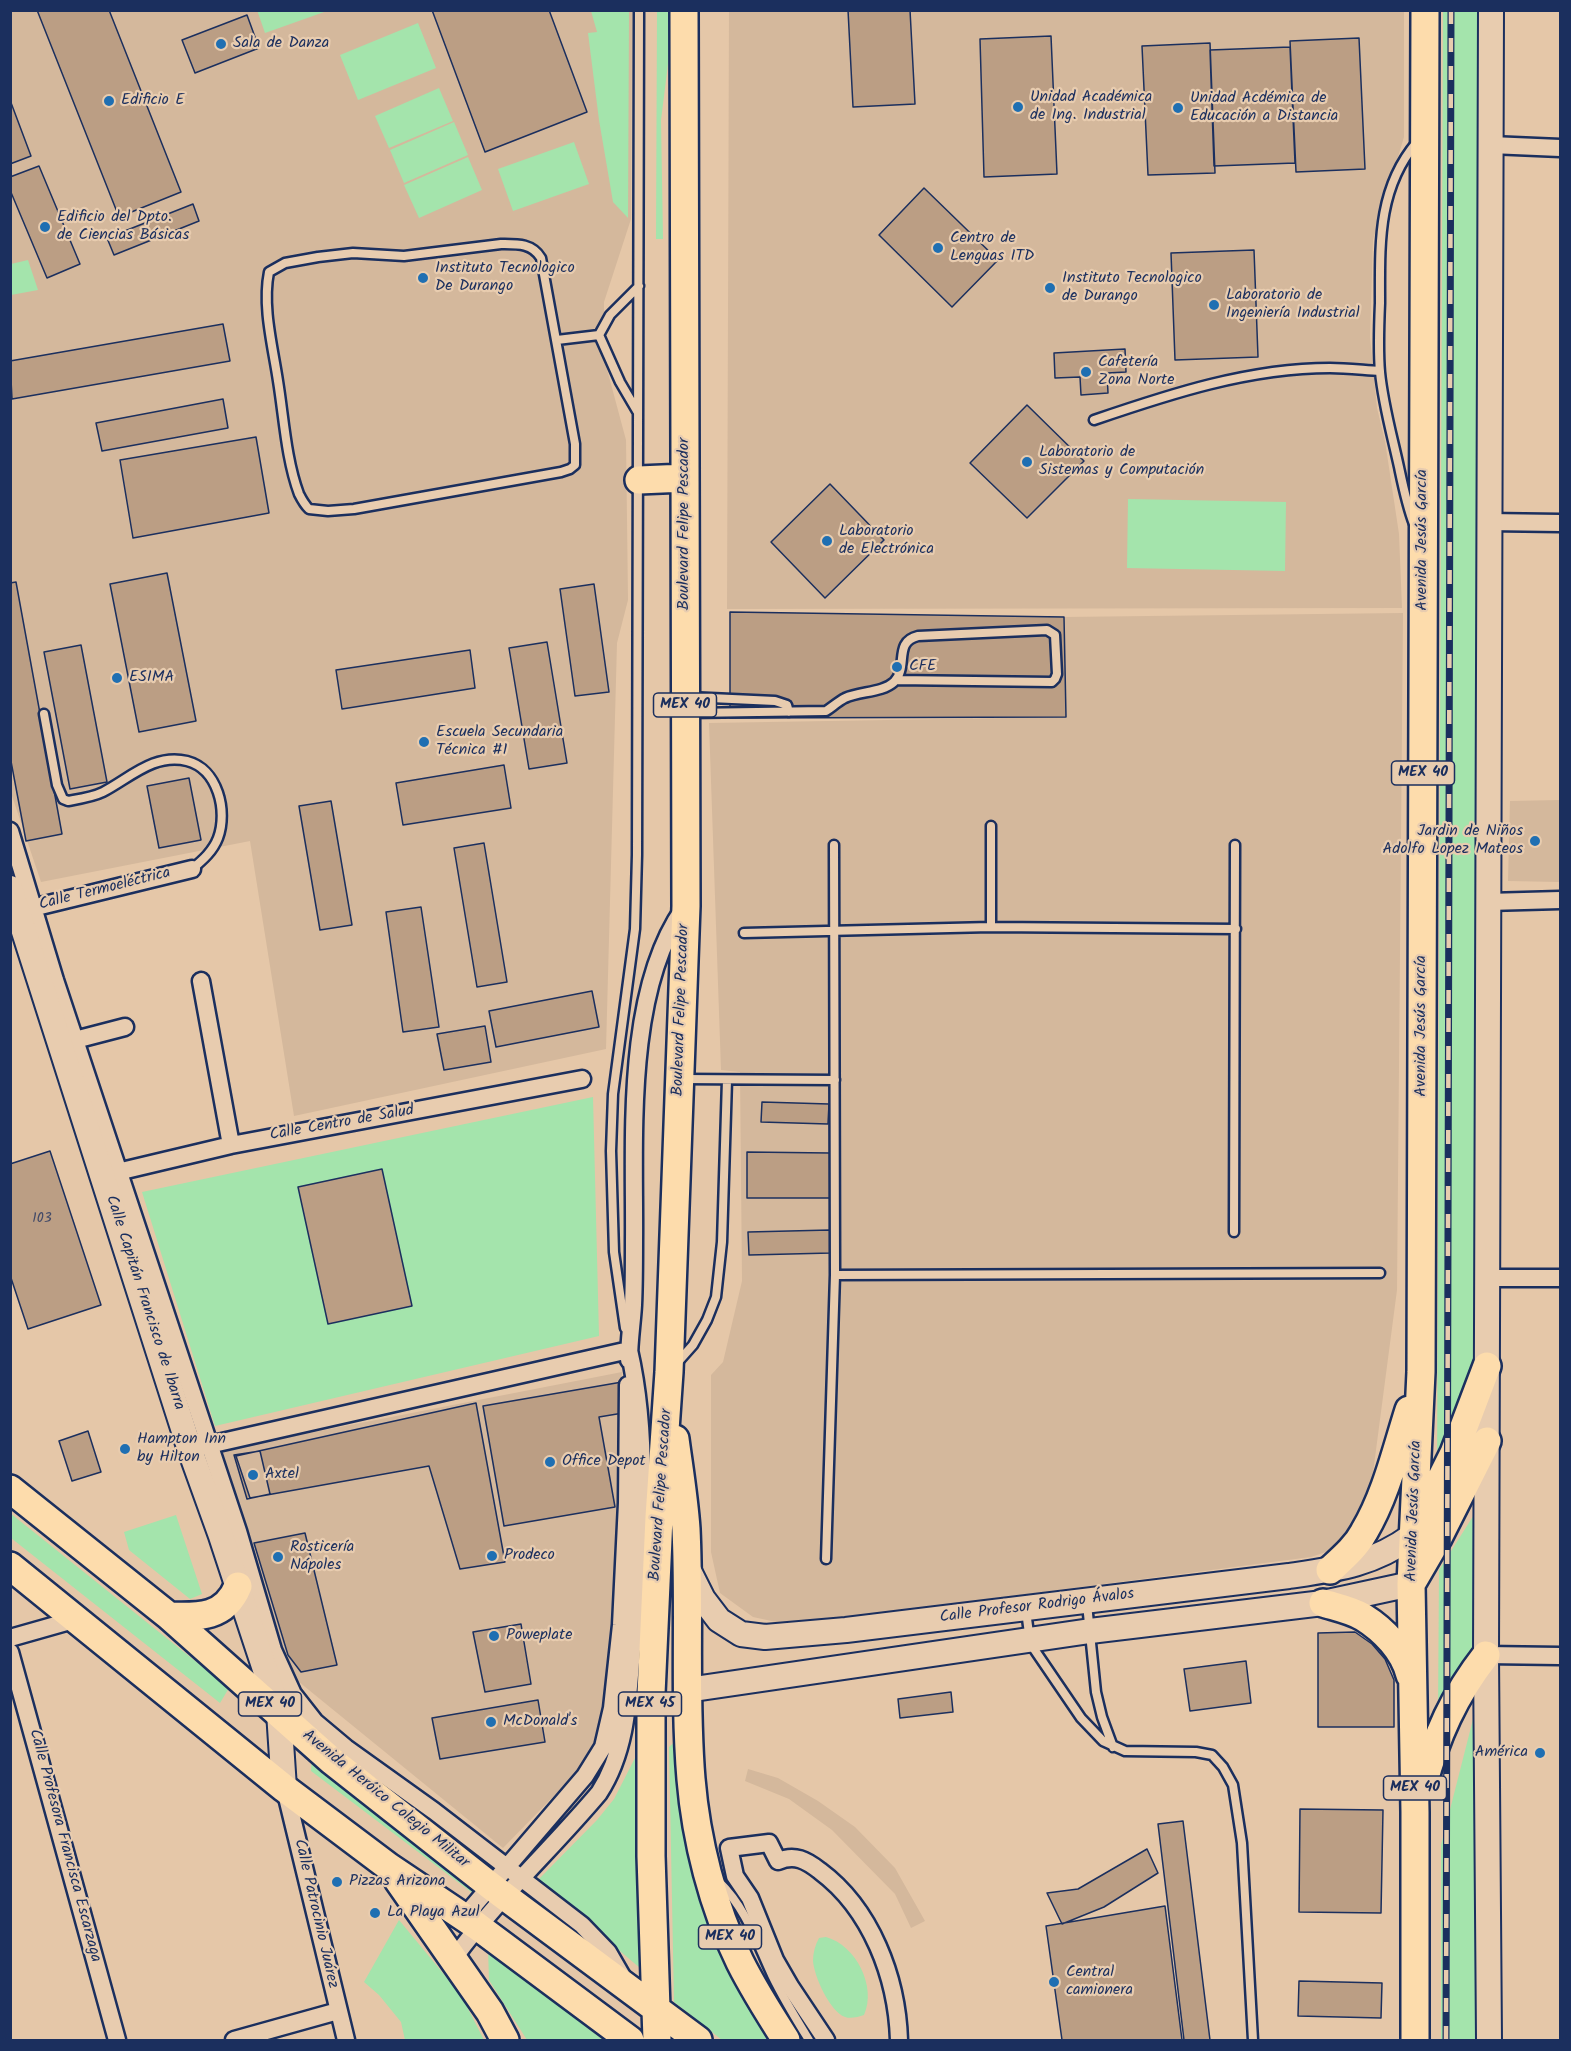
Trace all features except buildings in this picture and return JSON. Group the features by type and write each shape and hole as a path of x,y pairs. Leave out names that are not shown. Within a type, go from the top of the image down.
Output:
{"main road":[{"name":"Boulevard Felipe Pescador","path":"657,2008 651,1856 650,1747 659,1517 668,1400 686,906 684,10"},
{"name":"Avenida Jesús García","path":"1415,2040 1414,1692 1411,1584 1421,1372 1424,14"},
{"path":"639,480 685,478"},
{"path":"1413,1536 1454,1453 1487,1366"},
{"path":"1330,1570 1350,1551 1364,1533 1378,1504 1421,1372"},
{"name":"MEX 40","path":"668,1400 681,1482 687,1567 687,1690 692,1780 709,1872 722,1914 739,1960 786,2040"},
{"path":"1411,1584 1438,1538 1487,1442"},
{"name":"Avenida Heróico Colegio Militar","path":"10,1489 169,1616 332,1761 506,1883 627,1987 657,2008"},
{"path":"10,1566 285,1788 389,1867 470,1922 630,2040"},
{"path":"169,1616 201,1616 214,1613 233,1599 238,1586"},
{"path":"1323,1603 1362,1617 1379,1629 1401,1654 1408,1668 1414,1692"},
{"path":"1415,1812 1441,1729 1466,1681 1486,1655"},
{"path":"650,1747 687,1690"},
{"path":"389,1867 454,1958 506,2040"},
{"name":"MEX 40","path":"657,2008 698,2040"},
{"name":"MEX 45","path":"657,2008 657,2040"}],"street":[{"path":"1489,2040 1486,1655 1491,10"},
{"path":"1491,145 1560,148"},
{"path":"1488,522 1560,523"},
{"path":"10,831 26,909 75,1040 111,1173"},
{"name":"Calle Termoeléctrica","path":"26,909 192,869"},
{"name":"Calle Capitán Francisco de Ibarra","path":"10,888 26,909 200,1447 238,1586 279,1712 285,1788"},
{"path":"1488,902 1560,900"},
{"path":"454,1958 470,1922 506,1883 599,1793 609,1778 621,1744 626,1715 638,1579 641,1486 639,1398 629,1350 633,1281 635,1109 641,1036 658,962 674,923 686,906"},
{"path":"201,981 231,1145"},
{"path":"75,1040 124,1027"},
{"name":"Calle Centro de Salud","path":"111,1173 231,1145 582,1079"},
{"path":"1488,1278 1560,1278"},
{"path":"506,1883 434,1811 346,1748 301,1706 281,1671 200,1447 629,1350"},
{"name":"Calle Profesor Rodrigo Ávalos","path":"687,1567 703,1599 719,1620 741,1634 793,1635 1330,1570 1367,1561 1391,1551 1413,1536"},
{"name":"Calle Profesor Rodrigo Ávalos","path":"687,1690 1090,1631 1323,1603 1411,1584"},
{"path":"10,1638 76,1619"},
{"name":"Calle Profesora Francisca Escarzaga","path":"10,1652 117,2040"},
{"path":"1486,1655 1560,1656"},
{"name":"Calle Patrocinio Juárez","path":"285,1788 346,2040"},
{"path":"826,2040 775,1960 750,1898 735,1876 729,1848 769,1843 778,1861 788,1857 801,1859 836,1882 852,1900 868,1927 887,1970 897,2006 899,2040"},
{"path":"234,2040 338,2011"}],"lane":[{"path":"629,1350 614,1252 611,1151 613,1094 635,929 639,480 639,10"},
{"path":"1423,550 1404,491 1385,406 1380,371 1380,236 1390,192 1397,174 1408,153 1425,132"},
{"path":"501,244 529,246 541,258 557,340 575,444 575,465 570,470 354,509 317,511 309,509 303,503 292,465 268,311 267,281 269,272 275,268 285,263 353,253 404,256 501,244"},
{"path":"599,335 610,315 639,286"},
{"path":"557,340 599,335"},
{"path":"599,335 620,382 638,414"},
{"path":"1094,420 1158,398 1229,380 1329,368 1380,371"},
{"path":"685,705 789,712 826,711 844,698 890,685 896,680 904,644 909,638 1047,630 1055,635 1057,674 1052,682 896,680"},
{"path":"685,705 775,701 787,705 789,712"},
{"path":"44,714 57,785 63,799 68,801 100,794 142,767 162,762 187,761 208,775 221,803 222,823 218,839 211,851 192,869"},
{"path":"991,826 991,927"},
{"path":"826,1559 835,1275 834,844"},
{"path":"1234,1232 1235,845"},
{"path":"744,933 991,927 1236,928"},
{"path":"680,1079 835,1080"},
{"path":"669,1372 693,1345 707,1320 716,1297 722,1242 727,1080"},
{"path":"835,1275 1380,1273"},
{"path":"1086,1601 1096,1692 1113,1747"},
{"path":"1025,1608 1030,1641 1081,1718 1094,1733 1113,1747 1125,1751 1197,1752 1212,1755 1223,1767 1233,1785 1242,1843 1253,2040"},
{"path":"709,1872 737,1903 754,1934 779,1991 809,2040"}],"shaded area":[{"path":"10,11 632,11 631,219 604,302 604,358 626,440 628,600 617,643 606,1049 294,1116 250,841 41,882 10,790"},
{"name":"Instituto Tecnologico de Durango","path":"729,11 1404,11 1404,137 1373,240 1370,337 1377,408 1385,441 1399,534 1402,608 727,609"},
{"path":"1403,613 1397,1290 1371,1488 1363,1513 1344,1540 1329,1551 1311,1557 790,1625 753,1617 720,1593 711,1552 711,1375 723,1362 742,1281 740,1072 721,1070 709,723 1066,717 1064,617"},
{"name":"Jardin de Niños Adolfo Lopez Mateos","path":"1560,800 1560,882 1508,881 1510,801"},
{"path":"622,1372 612,1676 599,1742 588,1761 503,1848 288,1673 222,1450"},
{"path":"748,1769 778,1778 818,1801 855,1827 895,1868 925,1921 911,1928 895,1894 832,1830 789,1799 745,1781"}],"green space":[{"path":"257,10 327,10 327,11 265,33"},
{"path":"1479,10 1475,1361 1437,1474 1443,11"},
{"path":"591,11 629,11 628,218 613,202 599,120 588,33 597,32"},
{"path":"657,11 670,11 670,48 661,120 663,239 656,239"},
{"path":"418,23 436,68 358,100 340,55"},
{"path":"439,88 453,121 389,148 375,116"},
{"path":"454,122 468,155 404,183 390,150"},
{"path":"574,142 589,184 513,211 498,169"},
{"path":"468,157 482,190 419,218 404,185"},
{"path":"28,260 38,290 11,295 11,264"},
{"path":"1128,499 1286,502 1285,571 1127,568"},
{"path":"593,1097 599,1336 215,1426 142,1192"},
{"path":"1477,1510 1483,1570 1474,1647 1438,1715 1439,1570"},
{"path":"10,1513 229,1688 220,1703 11,1538"},
{"path":"176,1515 202,1594 190,1599 129,1550 124,1532"},
{"path":"1483,1680 1484,2040 1441,2040 1441,1845"},
{"path":"679,1738 773,2040 722,2040 674,2002 669,1747"},
{"path":"312,1755 482,1885 475,1895 311,1771"},
{"path":"635,1758 640,1968 537,1881 597,1820 614,1799"},
{"path":"399,1920 461,1995 484,2040 405,2040 401,2022 379,1995 364,1982"},
{"path":"826,1937 846,1949 861,1968 868,1992 864,2015 852,2018 839,2014 824,1993 816,1975 813,1958 819,1938"},
{"path":"488,1949 603,2040 527,2040 489,1980"}],"railway":[{"path":"1446,2040 1451,10"}],"place":[{"name":"Sala de Danza","path":"221,44"},
{"name":"Edificio E","path":"109,101"},
{"name":"Unidad Académica de Ing. Industrial","path":"1018,107"},
{"name":"Unidad Acdémica de Educación a Distancia","path":"1178,108"},
{"name":"Edificio del Dpto. de Ciencias Básicas","path":"45,227"},
{"name":"Centro de Lenguas ITD","path":"938,248"},
{"name":"Instituto Tecnologico De Durango","path":"423,278"},
{"name":"Instituto Tecnologico de Durango","path":"1050,288"},
{"name":"Laboratorio de Ingeniería Industrial","path":"1214,305"},
{"name":"Cafetería Zona Norte","path":"1086,372"},
{"name":"Laboratorio de Sistemas y Computación","path":"1027,462"},
{"name":"Laboratorio de Electrónica","path":"827,541"},
{"name":"CFE","path":"897,667"},
{"name":"ESIMA","path":"117,678"},
{"name":"Escuela Secundaria Técnica #1","path":"424,742"},
{"name":"Jardin de Niños Adolfo Lopez Mateos","path":"1535,841"},
{"name":"Hampton Inn by Hilton","path":"125,1449"},
{"name":"Office Depot","path":"550,1462"},
{"name":"Axtel","path":"253,1475"},
{"name":"Prodeco","path":"492,1556"},
{"name":"Rosticería Nápoles","path":"278,1557"},
{"name":"Poweplate","path":"494,1636"},
{"name":"McDonald's","path":"491,1722"},
{"name":"América","path":"1540,1753"},
{"name":"Pizzas Arizona","path":"337,1882"},
{"name":"La Playa Azul","path":"375,1913"},
{"name":"Central camionera","path":"1054,1982"}]}
